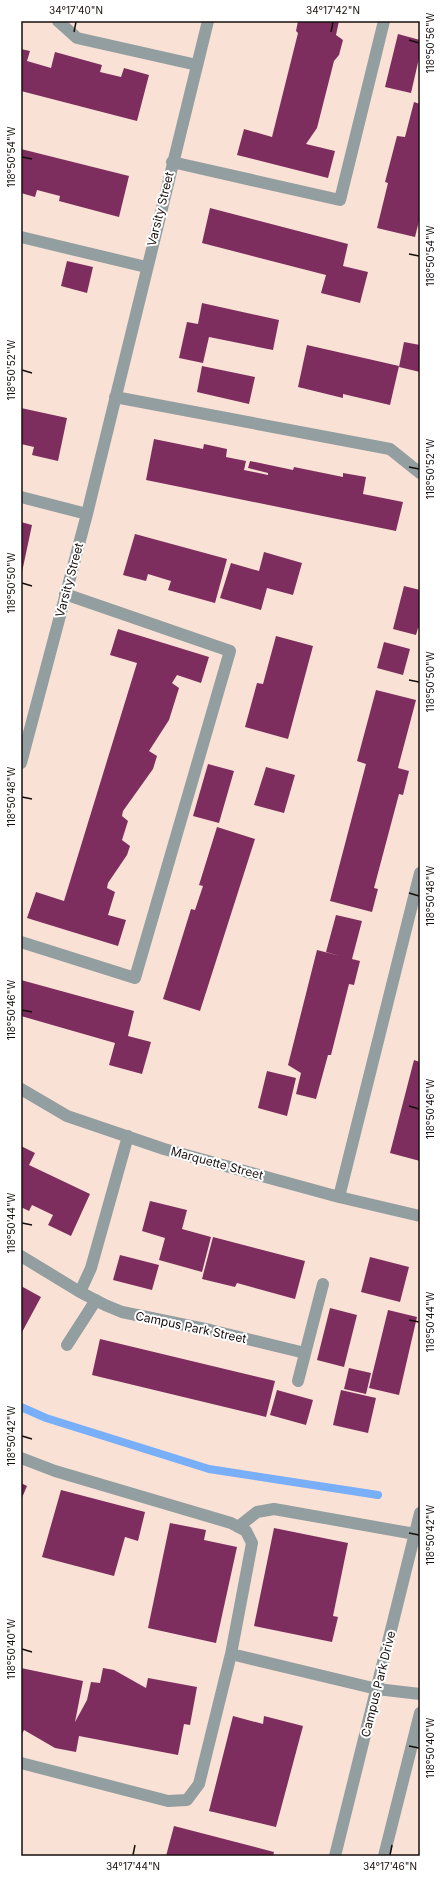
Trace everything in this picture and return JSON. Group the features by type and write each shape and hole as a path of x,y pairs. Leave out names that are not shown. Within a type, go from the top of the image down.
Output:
{"street":[{"path":"58,21 77,38 197,64"},
{"name":"Varsity Street","path":"21,763 87,514 146,267 208,21"},
{"path":"172,162 340,200 384,21"},
{"path":"21,237 146,267"},
{"path":"115,398 390,449 420,474"},
{"path":"21,497 87,514"},
{"path":"21,942 135,978 230,651 65,594"},
{"path":"339,1197 420,873"},
{"name":"Marquette Street","path":"21,1089 67,1116 164,1149 339,1197 420,1216"},
{"path":"80,1292 91,1268 128,1136"},
{"name":"Campus Park Street","path":"21,1256 80,1292 122,1312 210,1330 305,1353"},
{"path":"298,1381 323,1284"},
{"path":"67,1345 96,1300"},
{"path":"21,1458 55,1471 238,1527 246,1531 252,1543 231,1654 199,1784 187,1800 168,1801 21,1763"},
{"path":"238,1527 257,1512 274,1509 415,1534"},
{"name":"Campus Park Drive","path":"335,1856 420,1513"},
{"path":"231,1654 377,1689 420,1694"},
{"path":"384,1856 420,1713"}],"building":[{"path":"298,21 339,21 336,35 343,40 339,55 334,61 317,128 306,144 335,151 328,178 237,155 244,129 272,137 298,33 296,31"},
{"path":"398,34 420,40 420,54 411,93 385,87"},
{"path":"21,49 30,51 27,61 51,68 55,52 102,65 100,72 121,77 124,68 149,75 137,121 21,91"},
{"path":"414,102 420,104 420,217 415,237 377,228 388,183 385,182 397,136 405,137"},
{"path":"21,149 129,176 119,217 59,201 60,196 37,190 35,197 21,193"},
{"path":"210,208 348,244 343,266 368,272 360,303 321,293 326,275 202,243"},
{"path":"67,261 93,267 87,293 61,286"},
{"path":"202,303 279,320 273,350 209,337 203,363 179,358 187,322 198,324"},
{"path":"404,342 420,345 420,372 399,367"},
{"path":"307,345 399,366 390,405 343,394 343,398 298,387"},
{"path":"202,366 255,377 249,404 197,392"},
{"path":"21,408 67,418 58,461 32,455 34,447 21,444"},
{"path":"154,439 203,449 204,444 227,449 226,457 246,461 244,470 268,475 268,473 248,468 250,461 293,470 294,467 343,477 343,473 366,477 363,494 403,502 396,531 146,480"},
{"path":"21,522 32,525 22,572 21,572"},
{"path":"135,534 227,559 215,603 168,590 171,581 148,574 146,581 123,575"},
{"path":"264,552 302,563 293,595 267,588 261,610 220,598 231,563 259,571"},
{"path":"404,586 420,590 420,628 418,628 416,635 393,629"},
{"path":"118,629 209,657 201,683 177,675 172,683 179,688 169,720 149,751 157,756 153,769 123,811 122,816 128,821 122,840 130,846 127,855 108,883 107,888 115,892 108,915 126,920 118,946 27,918 36,892 64,901 137,663 110,655"},
{"path":"276,636 313,646 288,739 245,727 257,683 263,684"},
{"path":"384,642 410,649 403,675 377,668"},
{"path":"376,690 416,700 398,768 409,771 403,795 399,794 374,888 378,889 372,912 330,901 366,764 357,761"},
{"path":"208,764 234,771 219,823 193,816"},
{"path":"266,767 295,775 284,813 254,805"},
{"path":"217,827 255,839 200,1011 163,999 191,909 195,910 203,886 199,885"},
{"path":"336,915 362,921 352,959 360,961 354,985 349,984 331,1055 328,1055 316,1099 296,1094 301,1073 288,1065 317,950 340,956 326,952"},
{"path":"21,980 134,1011 128,1036 151,1042 142,1074 109,1065 115,1043 21,1016"},
{"path":"414,1060 420,1062 420,1161 390,1153"},
{"path":"267,1071 296,1078 287,1116 258,1108"},
{"path":"21,1146 35,1153 29,1165 90,1194 71,1236 48,1225 53,1215 32,1205 29,1211 21,1207"},
{"path":"150,1201 187,1210 182,1229 211,1237 202,1272 159,1260 165,1238 142,1231"},
{"path":"213,1237 305,1261 295,1299 237,1283 235,1287 202,1279"},
{"path":"120,1255 159,1265 152,1290 113,1280"},
{"path":"370,1257 409,1267 400,1302 361,1292"},
{"path":"21,1286 41,1297 21,1334"},
{"path":"330,1308 357,1315 344,1367 317,1360"},
{"path":"388,1310 417,1317 399,1395 369,1388"},
{"path":"100,1339 275,1381 266,1417 92,1375"},
{"path":"349,1368 371,1373 366,1394 344,1389"},
{"path":"277,1390 313,1400 306,1425 270,1415"},
{"path":"341,1390 376,1398 368,1433 333,1425"},
{"path":"21,1483 27,1486 21,1500"},
{"path":"61,1490 145,1512 138,1541 125,1537 114,1576 42,1557"},
{"path":"170,1523 206,1530 204,1540 237,1547 216,1643 148,1628"},
{"path":"274,1528 348,1543 333,1616 338,1617 332,1642 254,1626"},
{"path":"21,1668 83,1681 75,1722 87,1700 91,1682 100,1683 103,1668 114,1670 146,1688 148,1678 197,1687 190,1725 184,1724 178,1755 79,1736 76,1752 55,1748 24,1730 21,1736"},
{"path":"233,1716 263,1724 264,1716 303,1726 276,1827 209,1811"},
{"path":"174,1826 274,1852 273,1856 166,1856"}],"waterway":[{"path":"21,1407 46,1418 209,1469 378,1495"}]}
